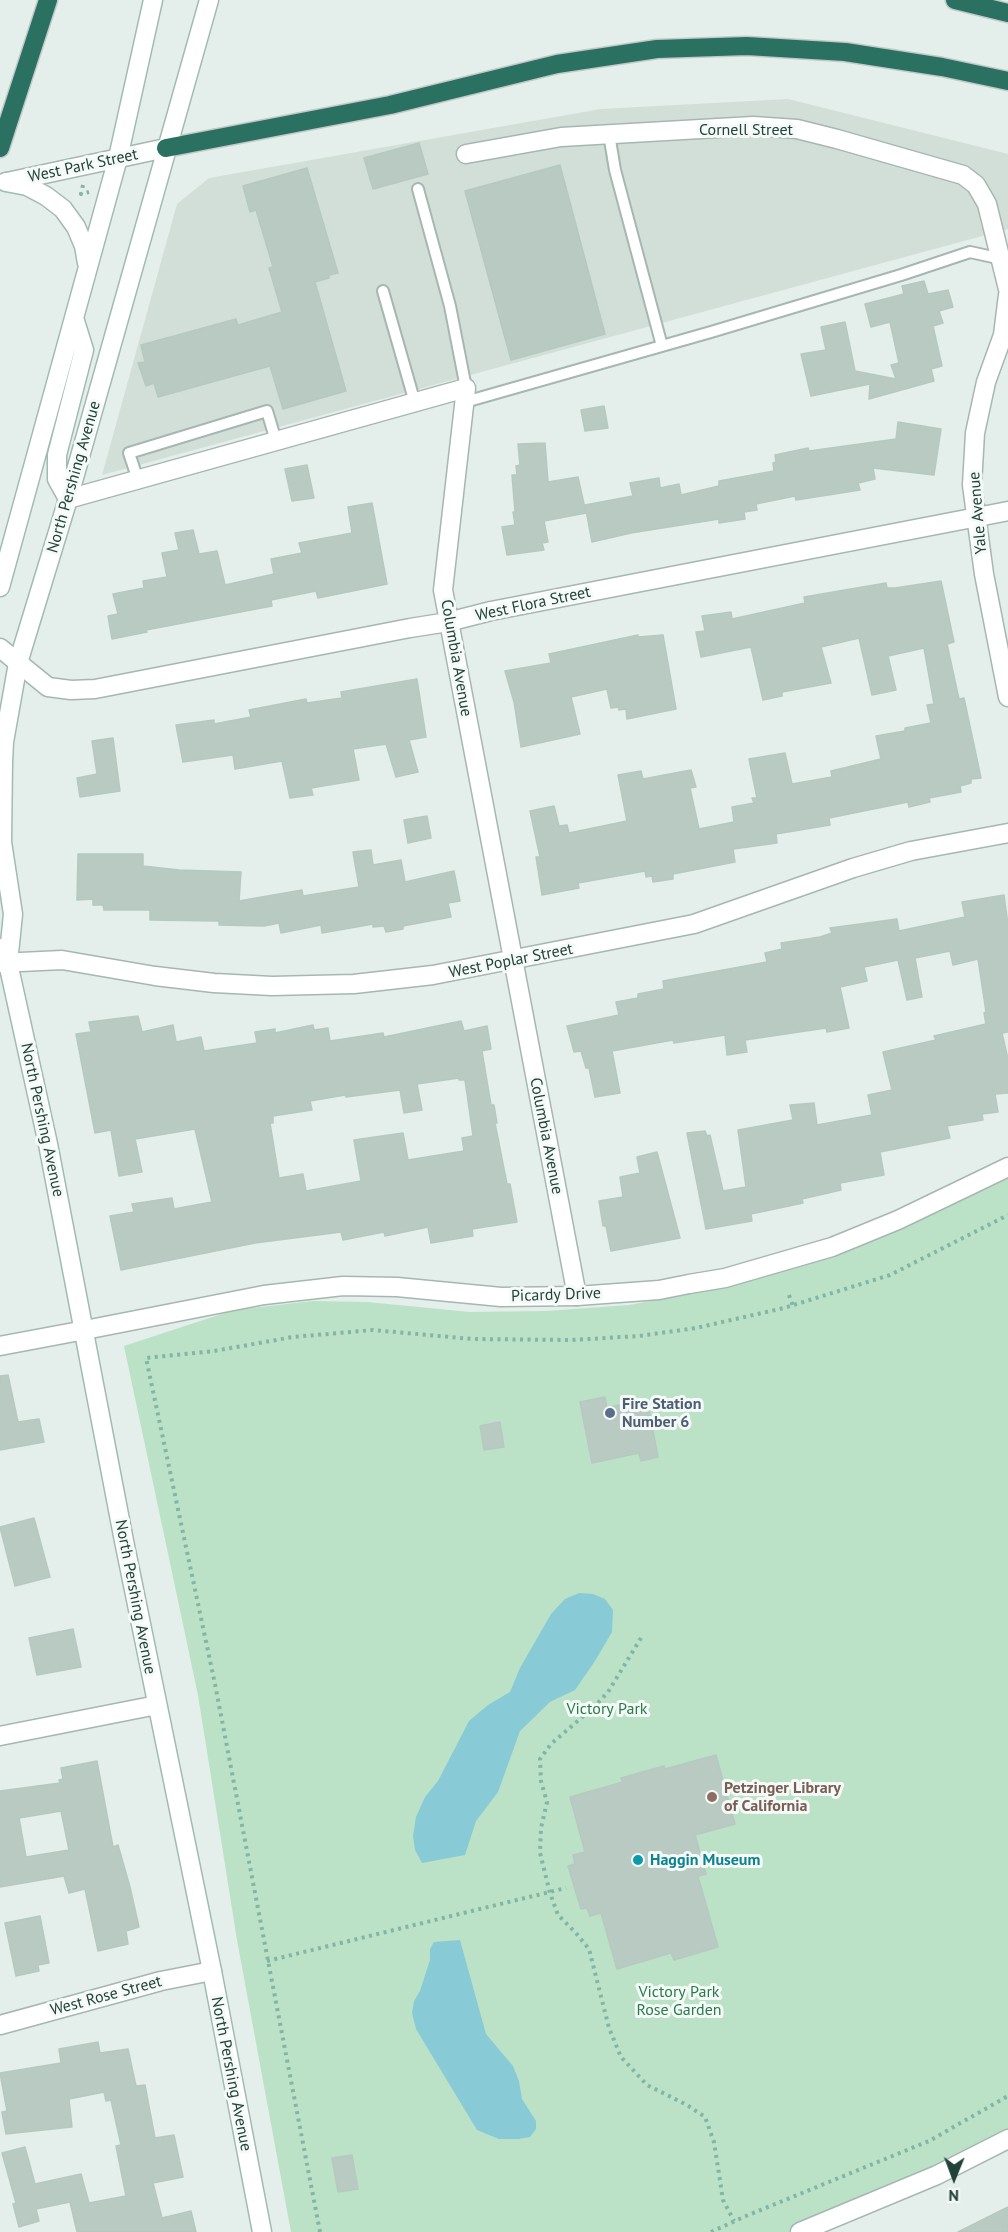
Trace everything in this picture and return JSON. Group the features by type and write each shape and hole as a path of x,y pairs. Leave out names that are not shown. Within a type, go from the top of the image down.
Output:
{"highway":[{"path":"0,148 48,0"},
{"path":"955,0 1008,13"},
{"path":"166,148 390,105 557,64 657,49 747,46 845,52 897,58 1008,81"}],"street":[{"path":"0,587 118,158 153,0"},
{"name":"North Pershing Avenue","path":"209,0 68,500 18,663 3,762 2,842 13,915 3,958 48,1144 126,1553 212,1971 262,2232"},
{"name":"Cornell Street","path":"466,154 561,136 774,126 797,129 963,174 976,185 987,204 1005,258"},
{"name":"West Park Street","path":"3,183 166,148"},
{"path":"3,183 27,186 46,196 63,209 76,227 84,246 88,268"},
{"path":"1005,258 1008,289"},
{"name":"Yale Avenue","path":"1008,295 1003,335 986,382 975,433 972,485 984,574 1008,697"},
{"path":"74,318 84,350 57,454 57,479 68,500 415,403 465,395"},
{"name":"Columbia Avenue","path":"465,395 443,590 576,1296"},
{"name":"West Flora Street","path":"0,648 48,687 71,690 95,689 1008,511"},
{"name":"West Poplar Street","path":"3,958 62,960 155,976 214,983 272,986 354,984 433,975 694,924 853,868 911,851 1008,833"},
{"name":"Picardy Drive","path":"0,1346 264,1295 343,1286 397,1287 501,1297 576,1296 659,1290 725,1278 832,1247 897,1220 1008,1167"},
{"path":"0,1736 157,1705"},
{"name":"West Rose Street","path":"0,2025 161,1981 212,1971"},
{"path":"800,2232 938,2175 1008,2139"}],"lane":[{"path":"609,134 615,170 662,346"},
{"path":"418,189 450,306 465,395 662,346 970,252 1005,258"},
{"path":"383,291 415,403"},
{"path":"138,480 129,453 267,411 276,441"}],"path":[{"path":"321,2232 215,1684 146,1358 214,1351 293,1337 373,1330 472,1339 572,1340 639,1336 706,1326 793,1306 890,1275 1008,1215"},
{"path":"789,1295 793,1306"},
{"path":"640,1638 608,1692 551,1744 540,1759 541,1781 547,1802 541,1828 540,1853 558,1915 589,1949 609,2028 621,2057 647,2085 687,2105 705,2117 714,2142 723,2200 734,2221"},
{"path":"267,1961 567,1888"},
{"path":"711,2232 929,2141 1008,2096"}],"shaded area":[{"path":"788,99 1008,154 1008,229 102,475 177,204 209,178 601,109"}],"green space":[{"name":"Victory Park","path":"1008,1167 1008,2137 808,2232 291,2232 237,1940 198,1695 124,1346 234,1310 313,1301 367,1302 470,1312 546,1311 629,1305 694,1293 801,1262"}],"water":[{"path":"579,1593 593,1594 605,1599 613,1610 612,1632 575,1690 550,1702 520,1731 498,1792 476,1821 465,1855 422,1863 415,1850 413,1836 416,1817 425,1797 438,1781 469,1721 488,1705 510,1692 520,1668 551,1614 565,1599"},
{"path":"460,1940 486,2034 513,2066 519,2081 522,2099 536,2121 536,2129 530,2137 499,2139 477,2130 416,2029 412,2013 414,2001 420,1991 430,1960 430,1949 434,1942"}],"building":[{"path":"419,143 428,174 373,189 364,158"},
{"path":"560,165 605,334 511,360 465,191"},
{"path":"307,168 338,273 315,282 346,391 283,409 270,366 158,397 154,383 146,386 138,363 145,362 141,345 236,319 238,325 282,312 269,268 273,267 256,210 250,212 243,186"},
{"path":"924,281 928,294 948,290 953,307 939,311 943,323 933,326 942,366 931,369 934,381 869,399 870,384 811,396 801,354 826,350 821,327 845,322 855,371 896,379 891,365 899,363 890,322 871,327 865,304 904,294 902,286"},
{"path":"604,406 608,428 585,431 581,410"},
{"path":"898,422 941,429 934,475 873,468 875,479 858,483 860,490 796,500 795,496 756,504 757,510 744,512 745,519 719,523 719,519 631,533 592,542 585,505 633,496 630,483 659,478 660,488 679,484 681,495 719,486 719,481 774,471 775,455 808,448 809,451 896,439"},
{"path":"545,443 548,482 578,477 586,513 544,521 548,542 542,543 544,550 507,555 502,527 515,525 512,475 517,475 516,466 520,465 518,444"},
{"path":"307,465 314,498 292,501 285,469"},
{"path":"372,503 387,584 318,598 316,591 271,600 272,606 146,630 147,632 112,639 108,616 118,614 113,594 144,588 143,581 167,577 162,553 179,550 175,533 193,530 199,554 217,551 225,585 274,574 271,559 302,553 299,543 352,533 348,507"},
{"path":"941,581 954,642 947,644 959,699 964,698 981,778 971,779 971,783 960,786 961,792 929,798 930,802 909,807 908,802 829,818 830,825 776,834 777,843 733,849 735,862 673,874 673,879 653,882 652,876 646,877 645,871 578,883 579,888 542,895 536,857 540,857 530,811 554,806 559,826 567,825 569,833 627,821 618,775 641,771 643,779 691,770 696,787 690,788 699,829 734,822 732,807 754,803 752,798 757,798 749,759 785,753 792,784 832,777 831,771 881,759 876,736 905,731 905,728 931,723 927,705 934,704 924,648 888,656 896,690 872,695 859,638 821,647 831,683 782,692 782,696 763,700 751,647 701,657 696,632 705,631 702,616 731,612 732,619 805,603 804,597 886,583 887,588 895,588"},
{"path":"638,635 638,637 663,635 676,709 627,719 626,709 611,708 607,689 571,697 580,734 521,747 514,702 505,671 551,663 549,654"},
{"path":"417,679 426,737 409,740 418,772 396,777 386,744 353,749 359,780 311,788 313,795 290,798 282,761 235,769 233,755 183,762 176,725 214,720 214,724 251,717 249,710 306,699 307,703 342,698 341,692"},
{"path":"113,738 120,791 80,797 77,778 97,774 92,741"},
{"path":"427,816 431,838 408,843 404,820"},
{"path":"371,850 373,865 401,860 405,882 454,871 460,901 448,903 451,917 403,926 403,929 386,932 384,926 373,927 373,924 322,933 321,925 281,933 279,923 264,926 219,925 219,921 150,920 150,910 104,910 103,905 93,905 93,899 77,900 78,854 143,854 143,866 241,872 239,901 302,890 303,896 359,887 353,852"},
{"path":"1004,895 1008,925 1008,1032 1002,1033 1008,1059 1008,1093 995,1094 998,1112 982,1114 983,1120 947,1126 950,1138 880,1152 884,1175 840,1183 841,1190 802,1199 803,1203 751,1214 752,1221 706,1229 687,1133 705,1131 707,1136 710,1135 723,1191 746,1187 738,1130 793,1120 790,1105 814,1103 817,1125 872,1115 868,1095 892,1090 883,1052 936,1040 934,1036 986,1024 978,959 953,965 950,951 915,958 922,997 907,1000 898,960 864,967 867,981 840,987 849,1028 827,1032 826,1028 745,1040 747,1052 727,1055 725,1035 674,1043 673,1040 612,1051 620,1093 595,1097 589,1068 586,1068 581,1051 574,1052 567,1026 619,1015 616,1002 638,998 638,994 664,989 663,981 767,962 765,953 782,949 781,943 820,937 832,933 830,928 897,919 899,931 965,917 962,902"},
{"path":"138,1016 142,1032 173,1025 176,1042 201,1037 204,1051 257,1043 255,1032 275,1029 275,1033 313,1025 314,1030 328,1028 330,1041 383,1033 384,1037 461,1021 464,1031 487,1026 491,1049 482,1051 491,1105 494,1105 497,1123 495,1123 507,1184 510,1184 517,1222 472,1229 473,1236 431,1243 428,1227 385,1236 384,1232 343,1240 341,1232 255,1243 121,1270 110,1216 134,1212 132,1204 172,1198 174,1209 212,1202 195,1129 135,1139 142,1172 119,1176 111,1130 95,1133 76,1034 91,1032 89,1022","holes":["459,1078 459,1080 465,1080 473,1136 462,1138 464,1151 408,1160 403,1133 354,1140 361,1181 306,1191 303,1174 279,1178 270,1123 273,1123 273,1116 312,1110 310,1101 400,1090 404,1113 422,1110 417,1084"]},
{"path":"657,1152 680,1238 611,1251 606,1226 603,1226 599,1201 623,1197 620,1177 640,1173 637,1157"},
{"path":"8,1375 18,1422 39,1419 44,1442 0,1450 0,1376"},
{"path":"605,1397 607,1408 627,1403 628,1407 643,1403 645,1411 649,1410 658,1457 641,1461 639,1453 592,1463 580,1402"},
{"path":"500,1422 504,1447 484,1450 480,1426"},
{"path":"34,1518 50,1577 15,1586 0,1527"},
{"path":"73,1629 81,1667 37,1675 29,1638"},
{"name":"Haggin Museum","path":"716,1755 735,1824 695,1835 706,1874 698,1876 718,1947 674,1960 671,1953 617,1969 601,1913 590,1916 587,1908 581,1909 568,1866 575,1864 573,1855 585,1852 570,1797 623,1782 621,1778"},
{"path":"97,1761 113,1847 118,1845 139,1927 126,1931 128,1944 98,1951 85,1889 69,1893 64,1876 0,1887 0,1791 60,1783 59,1780 63,1779 61,1768","holes":["61,1811 69,1850 26,1857 19,1818"]},
{"path":"40,1916 49,1963 38,1965 39,1971 16,1976 5,1923"},
{"path":"98,2042 100,2053 128,2049 136,2086 145,2085 155,2138 174,2135 183,2177 153,2183 162,2218 191,2211 196,2232 77,2232 70,2202 36,2209 39,2221 19,2227 13,2204 16,2203 2,2153 25,2147 35,2184 81,2174 89,2203 126,2196 116,2146 121,2145 111,2100 106,2101 104,2092 69,2099 72,2127 6,2134 2,2112 7,2111 0,2073 61,2063 59,2049"},
{"path":"352,2155 358,2189 338,2192 332,2158"},
{"path":"1008,2207 1008,2232 958,2232"}],"place":[{"name":"Fire Station Number 6","path":"610,1413"},
{"name":"Petzinger Library of California","path":"712,1797"},
{"name":"Haggin Museum","path":"638,1860"}],"park label":[{"name":"Victory Park Rose Garden","path":"679,2001"}]}
